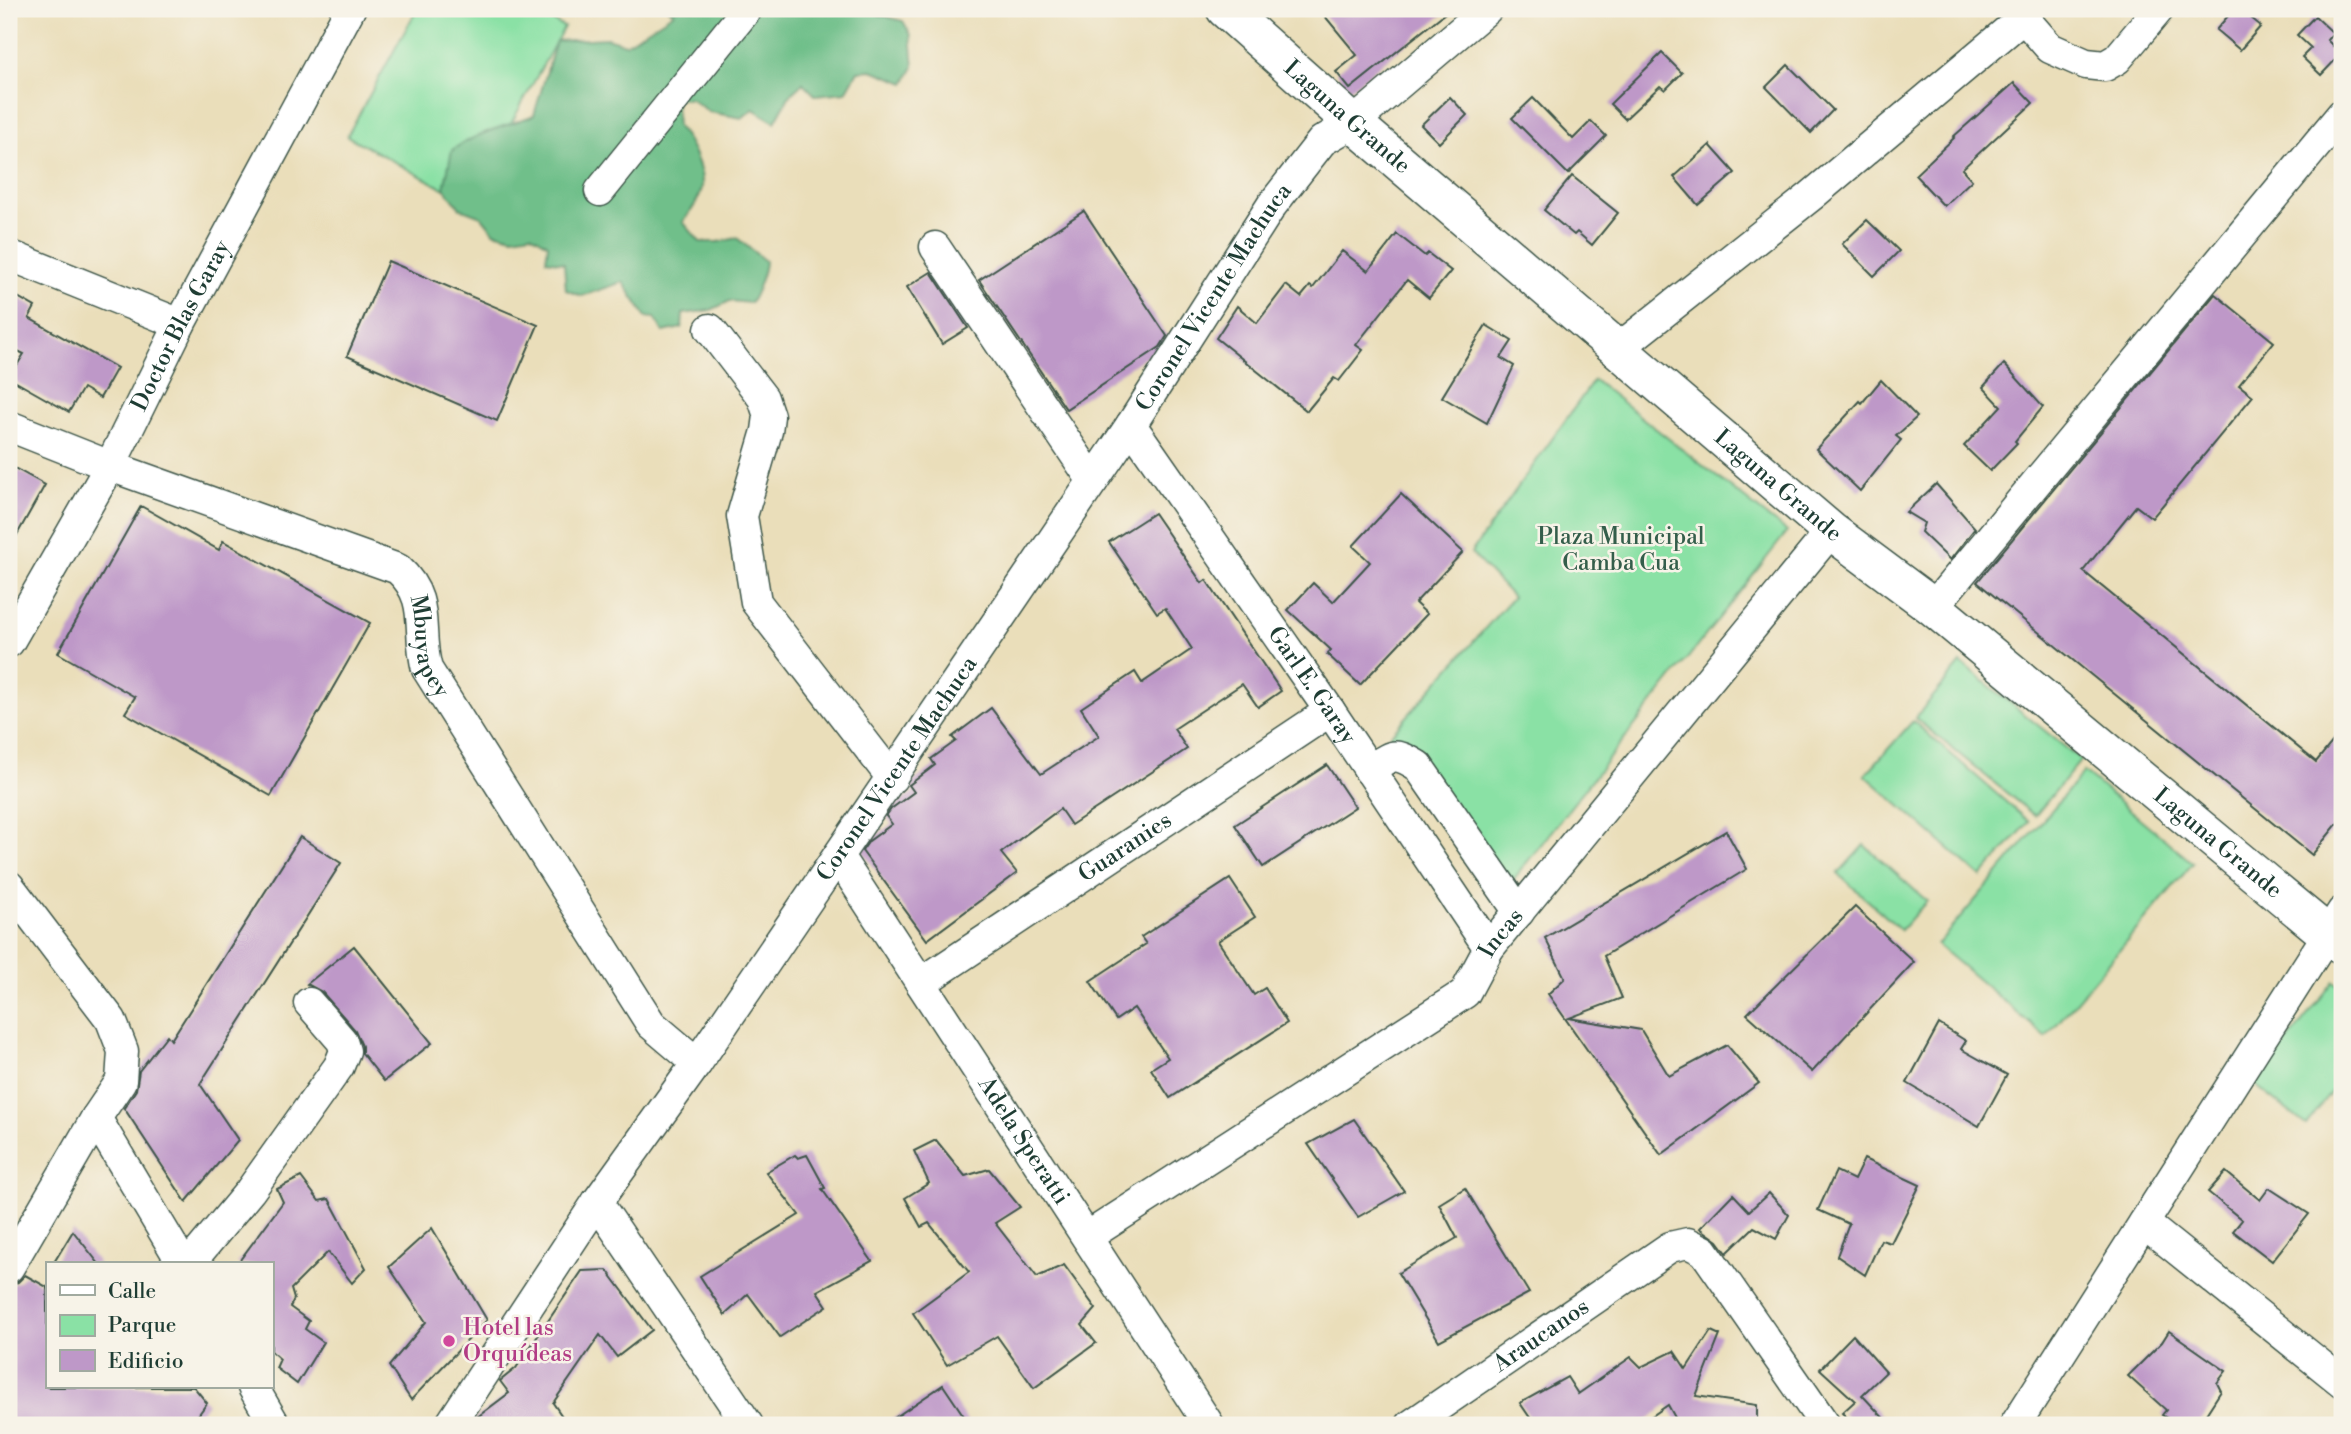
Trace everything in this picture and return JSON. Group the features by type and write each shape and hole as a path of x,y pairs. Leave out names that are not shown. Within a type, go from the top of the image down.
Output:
{"main road":[{"name":"Laguna Grande","path":"1225,9 1831,531 1933,607 2337,931"}],"street":[{"path":"600,191 747,9"},
{"name":"Coronel Vicente Machuca","path":"450,1425 597,1202 697,1063 1131,425 1272,205 1322,141 1353,122 1487,9"},
{"path":"1619,348 1811,196 2020,13 2050,48 2086,64 2105,66 2117,59 2159,9"},
{"name":"Doctor Blas Garay","path":"9,642 110,466 341,11"},
{"path":"1933,607 2338,127"},
{"path":"935,247 1093,481"},
{"path":"9,256 180,324"},
{"path":"710,329 763,398 769,416 742,516 756,602 891,778"},
{"name":"Garl E. Garay","path":"1131,425 1330,711 1489,948"},
{"name":"Mbuyapey","path":"9,426 110,466 398,569 411,581 418,596 422,651 427,669 652,1024 697,1063"},
{"name":"Incas","path":"1087,1237 1465,993 1489,948 1831,531"},
{"name":"Guaranies","path":"921,983 1330,711"},
{"path":"1369,770 1395,756 1401,756 1418,766 1519,912"},
{"name":"Adela Speratti","path":"838,856 1209,1425"},
{"path":"9,886 111,1020 123,1051 121,1081 96,1118 9,1267"},
{"path":"2015,1425 2144,1223 2337,931"},
{"path":"191,1262 250,1191 339,1066 345,1051 342,1041 309,1003"},
{"path":"96,1118 182,1262"},
{"path":"597,1202 748,1425"},
{"path":"2144,1223 2342,1382"},
{"name":"Araucanos","path":"1411,1425 1670,1247 1688,1243 1704,1251 1825,1425"},
{"path":"254,1388 275,1425"}],"green space":[{"path":"417,9 531,9 564,27 468,202 347,136"},
{"path":"669,9 872,9 880,15 903,21 911,35 914,67 905,83 872,70 858,71 846,92 815,95 803,83 790,95 775,122 753,109 742,118 709,112 691,99 675,98 677,127 695,155 702,180 699,196 683,222 700,242 737,238 765,261 760,283 750,303 730,301 711,310 683,314 682,328 663,332 655,318 646,317 623,282 582,296 566,290 564,263 546,260 548,244 531,234 513,237 494,232 481,216 460,208 444,188 452,150 481,134 534,115 556,41 607,38 625,44 674,13"},
{"name":"Plaza Municipal Camba Cua","path":"1594,380 1787,532 1506,889 1380,747 1513,597 1471,553"},
{"path":"1961,663 2081,760 2035,816 1915,718"},
{"path":"1913,721 2029,822 1981,877 1865,775"},
{"path":"2084,772 2193,863 2046,1037 1937,945"},
{"path":"1864,845 1927,901 1901,930 1838,874"},
{"path":"2334,981 2342,988 2342,1078 2306,1125 2254,1084"}],"building":[{"path":"1319,9 1450,9 1350,89 1336,72 1357,55"},
{"path":"2234,9 2240,9 2261,26 2240,50 2216,30"},
{"path":"2315,16 2333,33 2327,40 2341,54 2321,75 2302,57 2311,48 2297,35"},
{"path":"1662,53 1682,73 1665,90 1660,86 1625,119 1610,104"},
{"path":"1788,65 1833,110 1811,133 1766,87"},
{"path":"2014,83 2033,103 1962,169 1972,180 1944,206 1915,175"},
{"path":"1450,97 1467,115 1439,143 1421,125"},
{"path":"1533,98 1573,139 1591,121 1606,136 1568,174 1512,118"},
{"path":"1710,145 1735,173 1698,205 1674,177"},
{"path":"1572,176 1618,213 1592,245 1577,232 1574,235 1544,210"},
{"path":"1084,211 1167,336 1160,347 1066,409 979,280"},
{"path":"1867,220 1899,251 1874,276 1842,244"},
{"path":"1397,234 1425,256 1428,253 1451,271 1429,298 1407,280 1356,345 1363,350 1339,381 1334,378 1307,411 1216,338 1237,306 1257,323 1286,285 1301,297 1310,286 1313,288 1342,251 1368,271"},
{"path":"388,261 538,325 497,421 347,356"},
{"path":"931,272 968,328 942,344 907,287"},
{"path":"9,292 35,307 29,318 117,368 100,398 83,388 69,412 9,378 24,354 12,348 9,353"},
{"path":"2215,294 2274,342 2239,385 2253,396 2152,518 2136,506 2083,571 2316,762 2342,730 2342,818 2312,855 1977,582"},
{"path":"1486,325 1512,341 1501,358 1514,366 1487,423 1442,397"},
{"path":"2004,364 2043,407 2015,441 2017,443 1990,471 1964,446 2001,406 1983,387"},
{"path":"1881,380 1917,417 1896,436 1901,440 1860,491 1816,449"},
{"path":"9,465 45,485 9,549"},
{"path":"1936,484 1975,528 1950,560 1921,532 1924,523 1906,512"},
{"path":"1401,494 1463,552 1415,603 1427,614 1360,685 1327,654 1331,650 1288,610 1313,583 1333,602 1370,562 1353,546"},
{"path":"141,506 219,550 223,541 370,623 271,796 125,713 135,697 58,653"},
{"path":"1154,513 1202,583 1206,580 1281,691 1258,707 1242,684 1174,729 1187,749 1071,825 1060,809 1001,853 1017,873 927,940 862,851 869,841 892,824 886,816 914,792 909,785 935,765 931,759 956,741 952,737 991,708 1041,774 1099,736 1081,708 1135,672 1142,683 1192,649 1165,608 1157,613 1109,542"},
{"path":"1327,765 1355,807 1263,867 1235,825"},
{"path":"1726,831 1747,869 1604,956 1622,998 1569,1018 1641,1030 1669,1076 1727,1045 1759,1083 1661,1155 1548,994 1565,978 1545,938"},
{"path":"300,837 341,863 200,1084 238,1140 186,1202 124,1108 136,1090 139,1071 167,1035 171,1040"},
{"path":"1230,879 1255,917 1218,941 1254,995 1265,988 1287,1023 1170,1098 1151,1069 1168,1058 1134,1008 1116,1020 1090,981 1146,944 1141,937"},
{"path":"1855,907 1914,962 1812,1072 1747,1014"},
{"path":"354,946 432,1043 384,1081 362,1053 355,1030 322,992 307,984"},
{"path":"1939,1024 1966,1041 1961,1049 2007,1075 1979,1126 1907,1083"},
{"path":"1354,1119 1404,1191 1358,1217 1308,1144"},
{"path":"936,1140 965,1176 989,1169 1020,1207 995,1223 1037,1277 1064,1265 1096,1309 1082,1325 1096,1343 1034,1388 997,1336 947,1365 913,1313 969,1272 929,1223 921,1227 905,1198 929,1183 914,1151"},
{"path":"795,1155 798,1158 807,1155 825,1188 822,1189 872,1261 817,1291 827,1306 780,1337 748,1294 725,1315 700,1276 799,1215 766,1172"},
{"path":"1864,1159 1920,1185 1891,1243 1881,1240 1865,1275 1837,1256 1849,1224 1818,1210 1836,1171 1854,1180"},
{"path":"2226,1172 2260,1200 2269,1188 2309,1214 2272,1261 2233,1231 2242,1220 2208,1192"},
{"path":"301,1177 319,1201 329,1199 366,1268 352,1283 328,1252 291,1289 294,1299 290,1307 309,1321 305,1329 323,1342 297,1384 276,1368 280,1359 273,1353 273,1262 238,1262 283,1202 277,1189"},
{"path":"1465,1188 1529,1293 1439,1341 1398,1273 1457,1238 1439,1204"},
{"path":"1769,1193 1789,1215 1776,1239 1754,1227 1727,1253 1718,1241 1700,1228 1733,1194 1749,1211"},
{"path":"432,1228 487,1320 411,1400 389,1366 426,1322 389,1267"},
{"path":"73,1231 97,1262 54,1262"},
{"path":"607,1270 652,1330 617,1357 600,1335 553,1403 568,1425 471,1425 476,1418 509,1393 500,1381 516,1368 582,1271"},
{"path":"25,1275 46,1286 46,1388 195,1388 207,1403 191,1425 9,1425 9,1288 11,1284 18,1282"},
{"path":"1711,1331 1720,1335 1696,1396 1757,1405 1757,1425 1685,1425 1678,1423 1668,1405 1639,1425 1535,1425 1520,1403 1567,1377 1578,1394 1631,1357 1641,1367 1674,1351 1686,1369"},
{"path":"2169,1331 2226,1371 2217,1383 2221,1391 2199,1425 2177,1425 2162,1415 2166,1410 2128,1376 2162,1342"},
{"path":"1853,1335 1886,1372 1862,1395 1890,1425 1855,1425 1842,1413 1855,1401 1820,1369"},
{"path":"943,1385 970,1425 884,1425"}],"place":[{"name":"Hotel las Orquídeas","path":"449,1341"}]}
